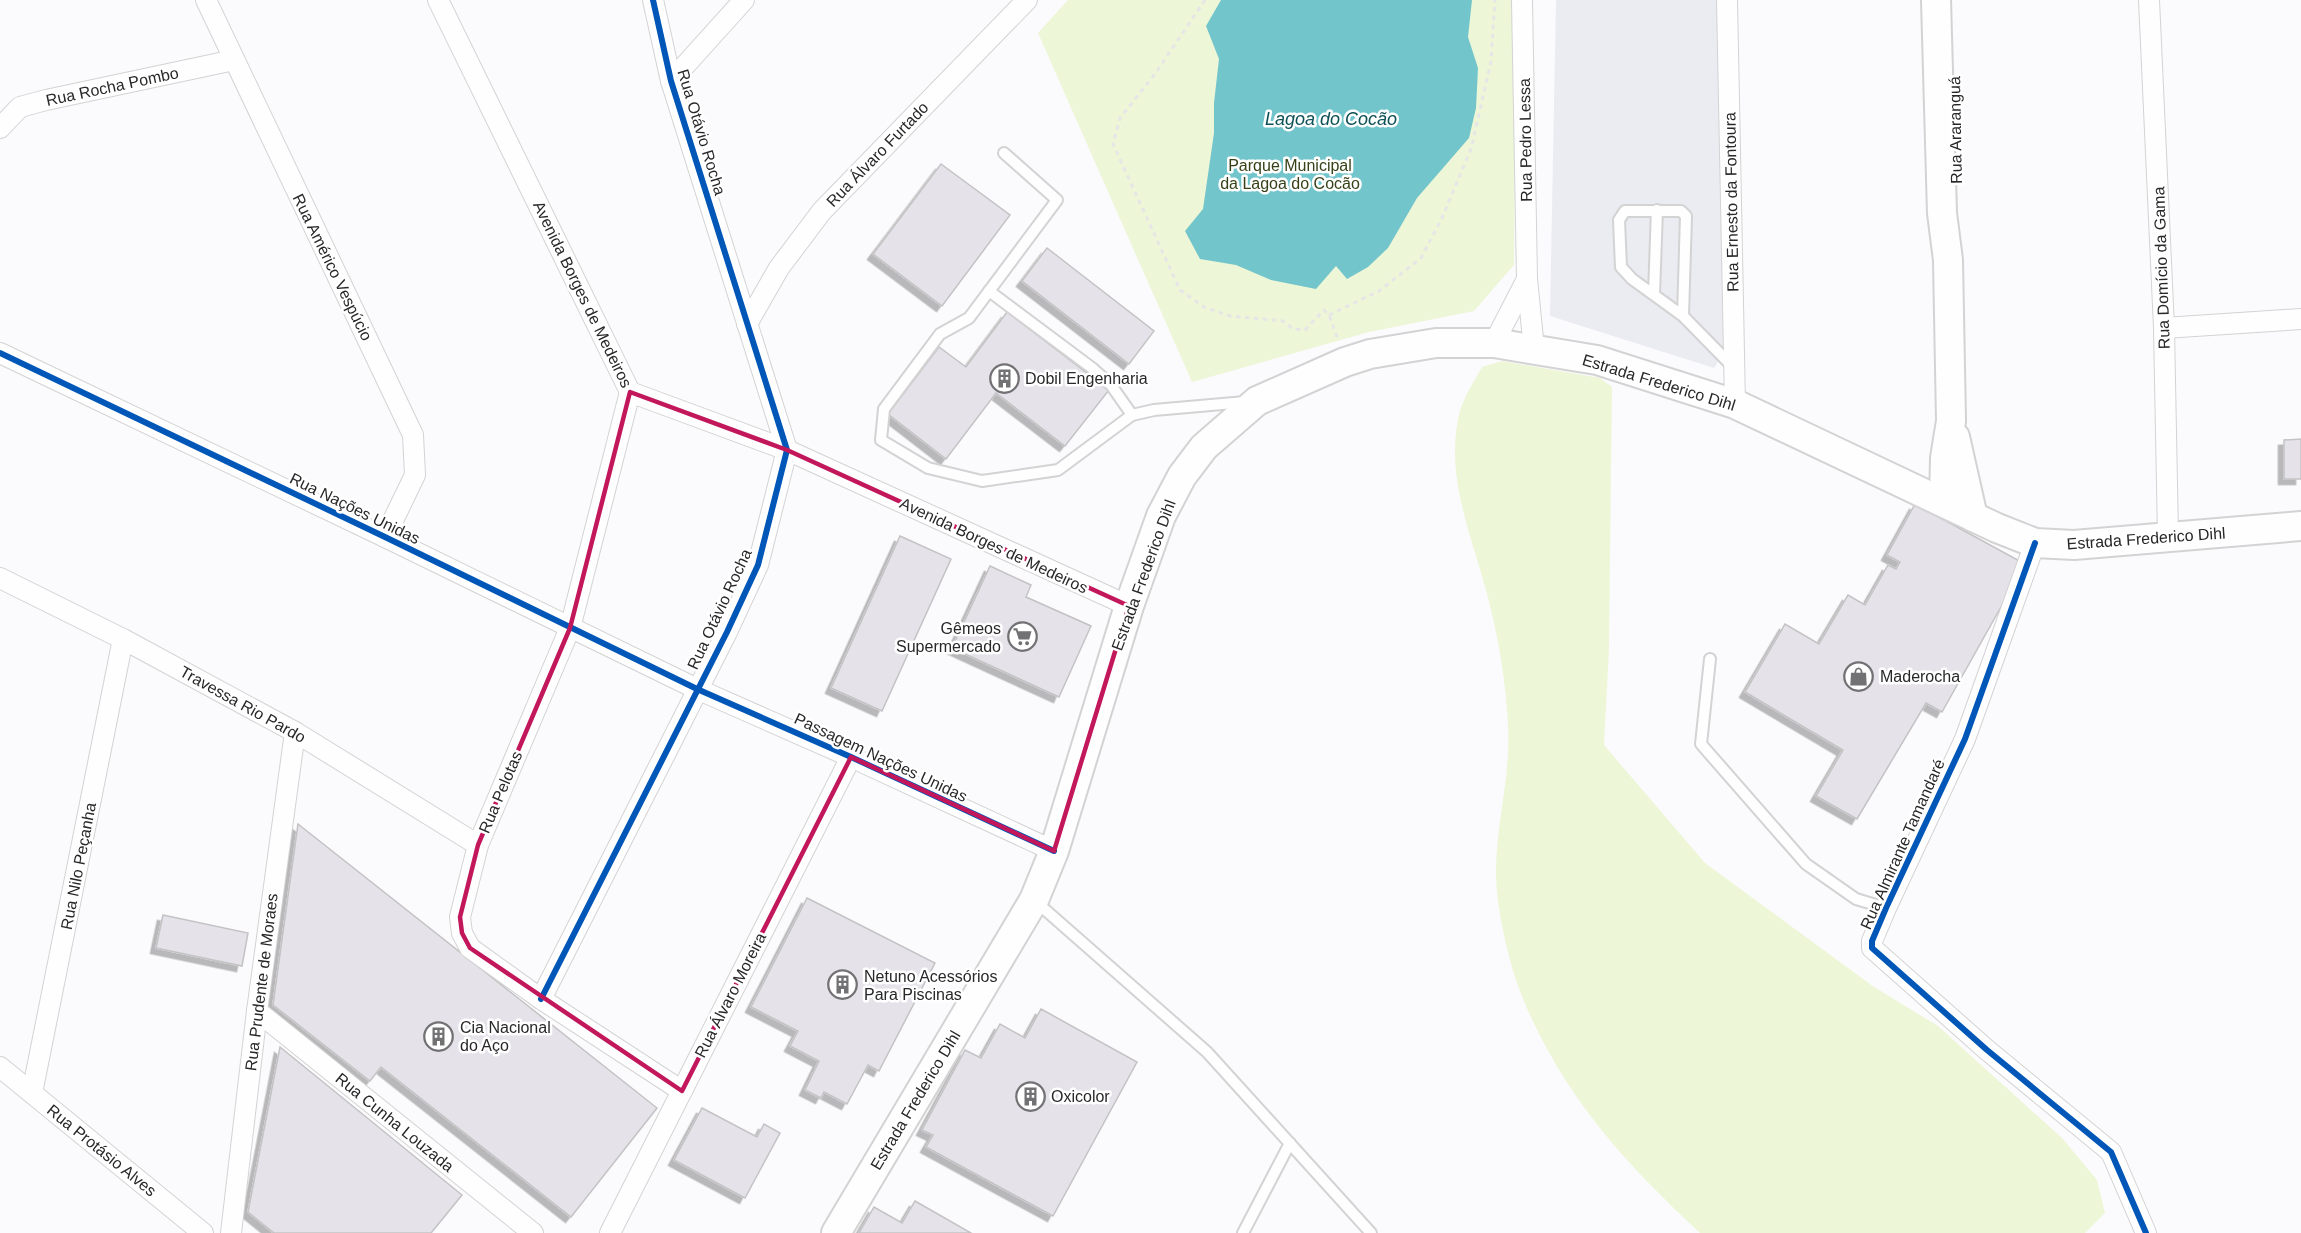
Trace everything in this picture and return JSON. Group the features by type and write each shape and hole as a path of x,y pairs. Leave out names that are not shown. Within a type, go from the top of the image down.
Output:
{"main road":[{"name":"Rua Araranguá","path":"1936,0 1941,213 1948,260 1951,421 1945,458 1944,502"},
{"name":"Rua Araranguá","path":"1948,260 1956,212 1954,0"},
{"name":"Estrada Frederico Dihl","path":"836,1233 1034,900 1054,851 1129,606 1161,516 1182,476 1204,447 1257,401 1345,362 1370,354 1436,343 1494,343 1597,360 1735,404 1973,517 2035,543 2074,545 2301,526"},
{"name":"Rua Araranguá","path":"1951,421 1973,517"},
{"path":"1902,482 1918,477 1945,458"}],"street":[{"name":"Rua Américo Vespúcio","path":"206,0 414,435 415,475 385,537"},
{"name":"Avenida Borges de Medeiros","path":"438,0 630,392 787,450 1129,606"},
{"name":"Rua Otávio Rocha","path":"541,999 758,565 787,450 670,81 653,0"},
{"path":"670,81 744,0"},
{"name":"Rua Álvaro Furtado","path":"747,324 779,268 822,211 1027,0"},
{"name":"Rua Pedro Lessa","path":"1522,0 1527,279 1534,349"},
{"name":"Rua Ernesto da Fontoura","path":"1727,0 1735,404"},
{"name":"Rua Domício da Gama","path":"2149,0 2164,328 2168,537"},
{"name":"Rua Rocha Pombo","path":"0,128 20,107 234,60"},
{"name":"Rua Pedro Lessa","path":"1494,343 1527,279"},
{"path":"2164,328 2301,319"},
{"name":"Rua Nações Unidas","path":"0,353 697,689"},
{"name":"Rua Pelotas","path":"630,392 570,628 478,845 460,917 462,933 470,948 541,999 682,1091"},
{"name":"Rua Almirante Tamandaré","path":"2035,543 1965,739 1886,908 1872,941 1872,948 1876,954 1987,1050 2111,1152 2146,1233"},
{"name":"Travessa Rio Pardo","path":"0,578 123,639 295,732 478,845"},
{"name":"Rua Nilo Peçanha","path":"32,1094 123,639"},
{"name":"Passagem Nações Unidas","path":"697,689 1054,851"},
{"name":"Rua Prudente de Moraes","path":"231,1233 257,1011 295,732"},
{"name":"Rua Álvaro Moreira","path":"610,1233 851,757"},
{"name":"Rua Cunha Louzada","path":"257,1011 533,1233"},
{"name":"Rua Protásio Alves","path":"0,1067 203,1233"}],"lane":[{"path":"1004,153 1057,200 969,318 940,334 884,409 882,440 928,468 982,481 1058,470 1131,415 1154,410 1257,401"},
{"path":"1683,316 1686,216 1681,211 1628,209 1622,213 1619,220 1621,267 1632,279 1683,316 1735,369"},
{"path":"1654,294 1657,210"},
{"path":"989,291 1092,368 1111,385 1131,415"},
{"path":"1710,659 1701,744 1806,864 1856,899 1886,908"},
{"path":"1034,900 1207,1052 1371,1233"},
{"path":"1243,1233 1290,1143"}],"path":[{"path":"1205,0 1155,74 1120,118 1113,144 1180,290 1204,307 1230,316 1283,321 1293,329 1305,330 1324,310 1329,315 1379,291 1420,258 1442,218 1471,149 1491,62 1495,0"}],"highlighted area":[{"path":"630,392 787,450 1129,606 1054,851 851,757 682,1091 470,948 462,933 460,917 478,845 570,628"}],"shaded area":[{"path":"1556,0 1722,0 1730,344 1714,368 1550,316"}],"green space":[{"name":"Parque Municipal da Lagoa do Cocão","path":"1068,0 1516,0 1514,265 1474,311 1369,332 1192,382 1038,33"},
{"path":"1502,361 1600,378 1612,387 1609,649 1604,745 1705,863 1874,987 1938,1026 2062,1138 2097,1180 2105,1213 2085,1233 1700,1233 1623,1156 1580,1101 1542,1040 1520,991 1509,957 1496,883 1497,849 1508,744 1505,692 1498,641 1458,487 1455,452 1459,415 1469,391 1482,367"}],"water":[{"name":"Lagoa do Cocão","path":"1221,0 1472,0 1468,37 1478,68 1476,108 1469,138 1417,198 1388,248 1368,267 1347,279 1336,266 1316,289 1271,280 1236,265 1200,259 1185,231 1203,209 1214,133 1214,103 1219,59 1206,26"}],"building":[{"path":"941,164 1010,215 942,306 873,254"},
{"path":"1047,248 1154,331 1129,364 1022,281"},
{"name":"Dobil Engenharia","path":"1007,312 1109,390 1065,446 996,393 946,459 888,414 939,347 966,367"},
{"path":"2301,439 2301,479 2284,479 2284,440"},
{"name":"Maderocha","path":"1915,504 2025,564 1942,712 1926,703 1857,819 1816,796 1843,750 1745,692 1785,624 1819,644 1848,595 1865,605 1888,565 1896,569 1900,562 1887,555"},
{"path":"900,536 951,559 882,711 831,688"},
{"name":"Gêmeos Supermercado","path":"990,566 1031,585 1026,597 1091,626 1059,697 952,648"},
{"name":"Cia Nacional do Aço","path":"298,824 657,1108 571,1217 381,1067 370,1081 273,1005"},
{"name":"Netuno Acessórios Para Piscinas","path":"807,898 935,963 879,1071 868,1065 847,1104 824,1092 821,1098 805,1090 819,1061 790,1046 798,1031 751,1007"},
{"path":"163,915 248,933 242,966 156,948"},
{"name":"Oxicolor","path":"1041,1009 1137,1062 1053,1216 926,1147 933,1135 922,1130 965,1050 981,1058 1000,1024 1025,1038"},
{"path":"280,1047 462,1195 431,1233 274,1233 248,1212"},
{"path":"702,1108 757,1137 764,1124 780,1133 745,1198 674,1160"},
{"path":"915,1201 971,1233 859,1233 874,1207 902,1223"}],"cycle path":[{"path":"541,999 727,632 758,565 787,450 671,81 653,0"},
{"path":"0,353 697,689 1054,851"},
{"path":"2035,543 1965,739 1886,908 1872,941 1872,948 1987,1050 2111,1152 2146,1233"}],"place":[{"name":"Dobil Engenharia","path":"1004,378"},
{"name":"Gêmeos Supermercado","path":"1022,637"},
{"name":"Maderocha","path":"1859,676"},
{"name":"Netuno Acessórios Para Piscinas","path":"843,985"},
{"name":"Cia Nacional do Aço","path":"439,1036"},
{"name":"Oxicolor","path":"1030,1096"}]}
